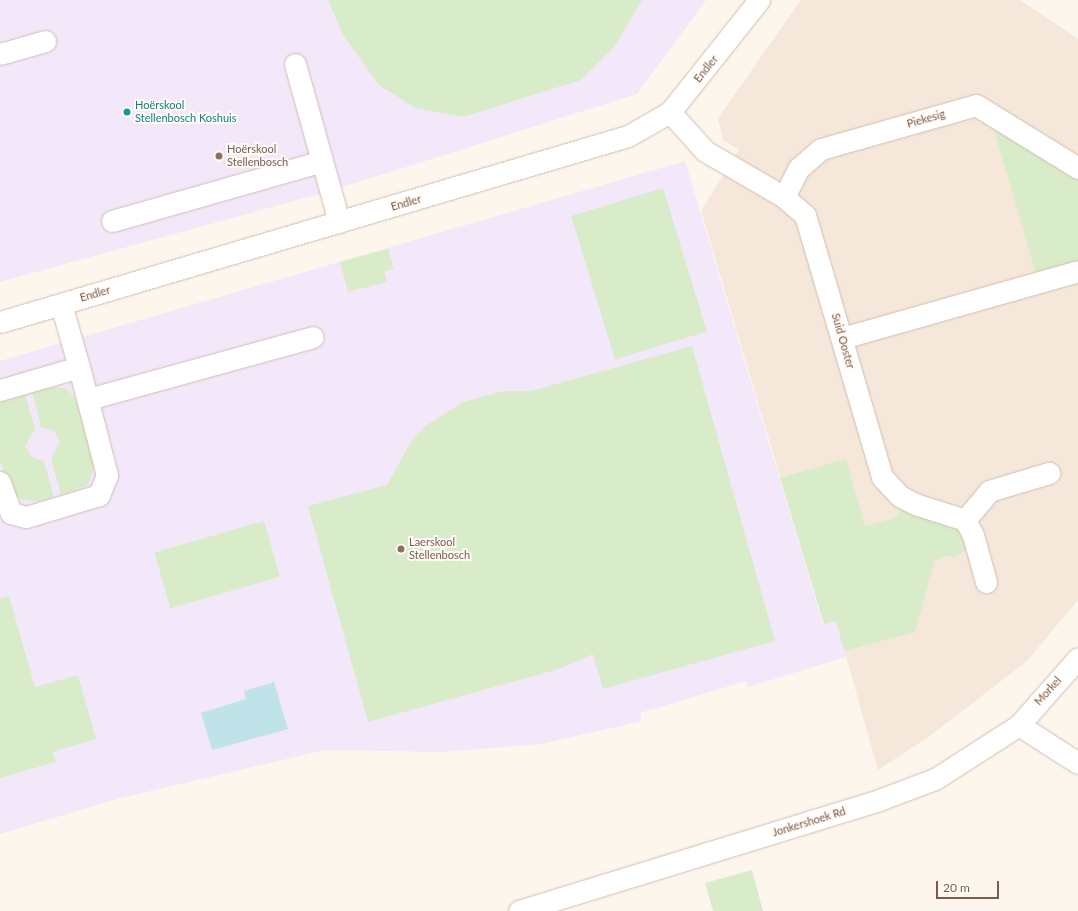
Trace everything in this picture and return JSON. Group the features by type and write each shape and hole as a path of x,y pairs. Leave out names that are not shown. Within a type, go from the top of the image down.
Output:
{"street":[{"name":"Endler","path":"0,322 593,149 628,136 670,112 759,0"},
{"path":"0,54 45,40"},
{"path":"295,64 339,222"},
{"name":"Piekesig","path":"784,197 799,168 821,149 976,105 1078,168"},
{"name":"Suid Ooster","path":"670,112 705,151 784,197 805,215 882,477 900,496 915,504 965,520"},
{"path":"112,221 322,161"},
{"path":"842,338 1078,271"},
{"path":"0,482 7,506 18,516 26,517 99,495 108,474 61,304"},
{"path":"88,399 313,337"},
{"path":"0,390 79,367"},
{"path":"986,582 973,535 965,520 989,491 1049,473"},
{"name":"Morkel","path":"1019,725 1078,658"},
{"path":"1019,725 1078,763"},
{"name":"Jonkershoek Rd","path":"520,911 879,800 935,779 1019,725"}],"shaded area":[{"name":"Hoërskool Stellenbosch","path":"0,0 706,0 637,94 330,191 0,282"},
{"path":"801,0 1020,0 1078,39 1078,600 1027,661 930,736 878,770 836,621 824,624 701,211 739,150 723,140 718,118"},
{"name":"Laerskool Stellenbosch","path":"685,161 823,624 836,620 846,657 748,687 746,681 640,713 642,721 541,744 442,752 325,750 121,798 0,834 0,361"}],"green space":[{"path":"328,0 642,0 615,46 581,80 463,117 415,108 379,85 343,35"},
{"path":"992,123 1078,180 1078,260 1036,273"},
{"path":"663,188 707,331 615,360 571,216"},
{"path":"388,249 394,269 384,271 387,282 348,292 340,262"},
{"path":"692,346 775,641 603,689 593,654 559,669 368,722 308,506 387,485 412,440 427,425 463,402 504,391 531,391"},
{"path":"47,387 65,388 75,397 95,463 88,485 61,495 51,459 60,442 54,431 41,427 32,392"},
{"path":"25,394 35,429 25,446 32,457 44,461 54,497 39,501 23,500 11,492 0,461 0,403"},
{"path":"846,459 865,526 895,518 902,509 959,530 966,550 955,557 950,555 935,560 915,632 844,651 836,621 824,624 780,478"},
{"path":"264,521 280,577 170,608 154,552"},
{"path":"9,596 35,687 78,675 96,739 53,752 56,762 0,778 0,598"},
{"path":"752,870 763,911 713,911 705,883"}],"water":[{"path":"274,682 288,729 212,750 201,713 246,699 244,691"}],"place":[{"name":"Hoërskool Stellenbosch Koshuis","path":"127,112"},
{"name":"Hoërskool Stellenbosch","path":"219,156"},
{"name":"Laerskool Stellenbosch","path":"401,549"}]}
